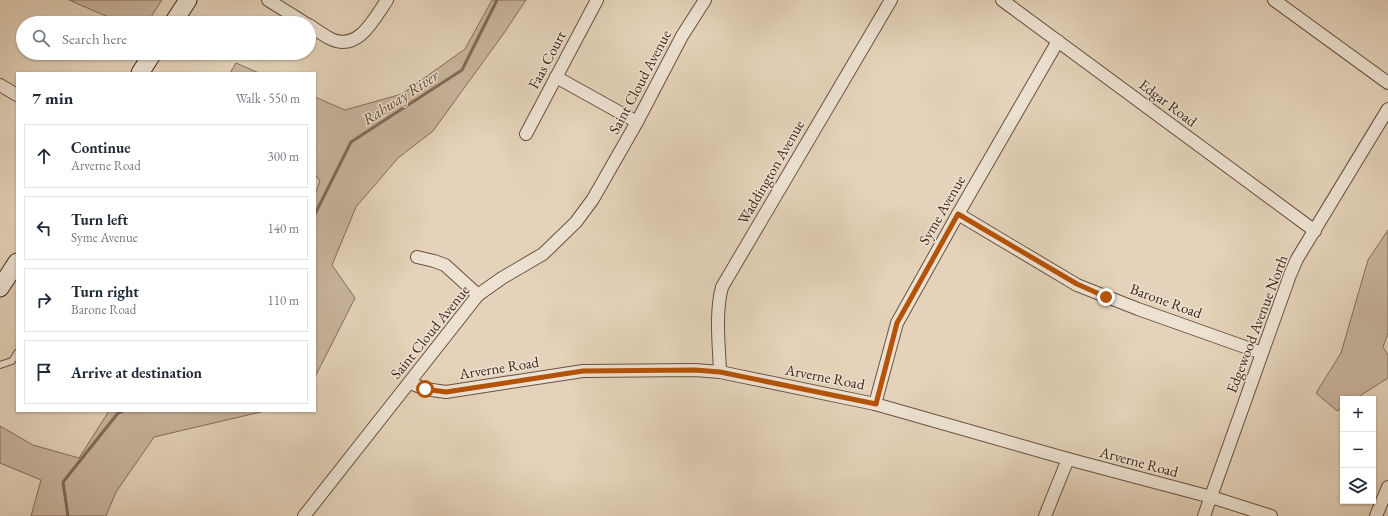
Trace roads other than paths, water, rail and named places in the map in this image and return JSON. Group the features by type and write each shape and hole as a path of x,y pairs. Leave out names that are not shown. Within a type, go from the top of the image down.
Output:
{"main road":[{"path":"178,16 188,0"},
{"path":"141,72 148,60"},
{"path":"0,288 16,264"}],"street":[{"path":"268,0 294,16"},
{"path":"316,30 339,42 348,42 362,35 387,0"},
{"name":"Faas Court","path":"526,134 596,0"},
{"name":"Saint Cloud Avenue","path":"304,516 478,295 502,278 543,254 576,222 593,199 637,122 682,36 705,0"},
{"name":"Waddington Avenue","path":"720,372 718,314 719,299 722,287 891,0"},
{"name":"Edgar Road","path":"1002,0 1315,231"},
{"path":"1274,0 1388,83"},
{"name":"Syme Avenue","path":"876,404 897,323 1058,41"},
{"path":"556,77 637,122"},
{"path":"0,85 16,94"},
{"name":"Edgewood Avenue North","path":"1204,516 1297,259 1388,109"},
{"name":"Barone Road","path":"958,214 1077,284 1132,307 1262,353"},
{"path":"417,257 434,260 445,265 478,295"},
{"name":"Arverne Road","path":"410,383 425,389 446,392 583,371 695,370 720,372 876,404 1068,460 1211,497 1271,516"},
{"path":"1045,516 1068,460"},
{"path":"1376,516 1388,487"}],"lane":[{"path":"0,365 12,361 16,355"}],"waterway":[{"name":"Rahway River","path":"316,212 351,142 462,70 497,0"},
{"name":"Rahway River","path":"68,516 63,482 118,413 120,412"}]}
